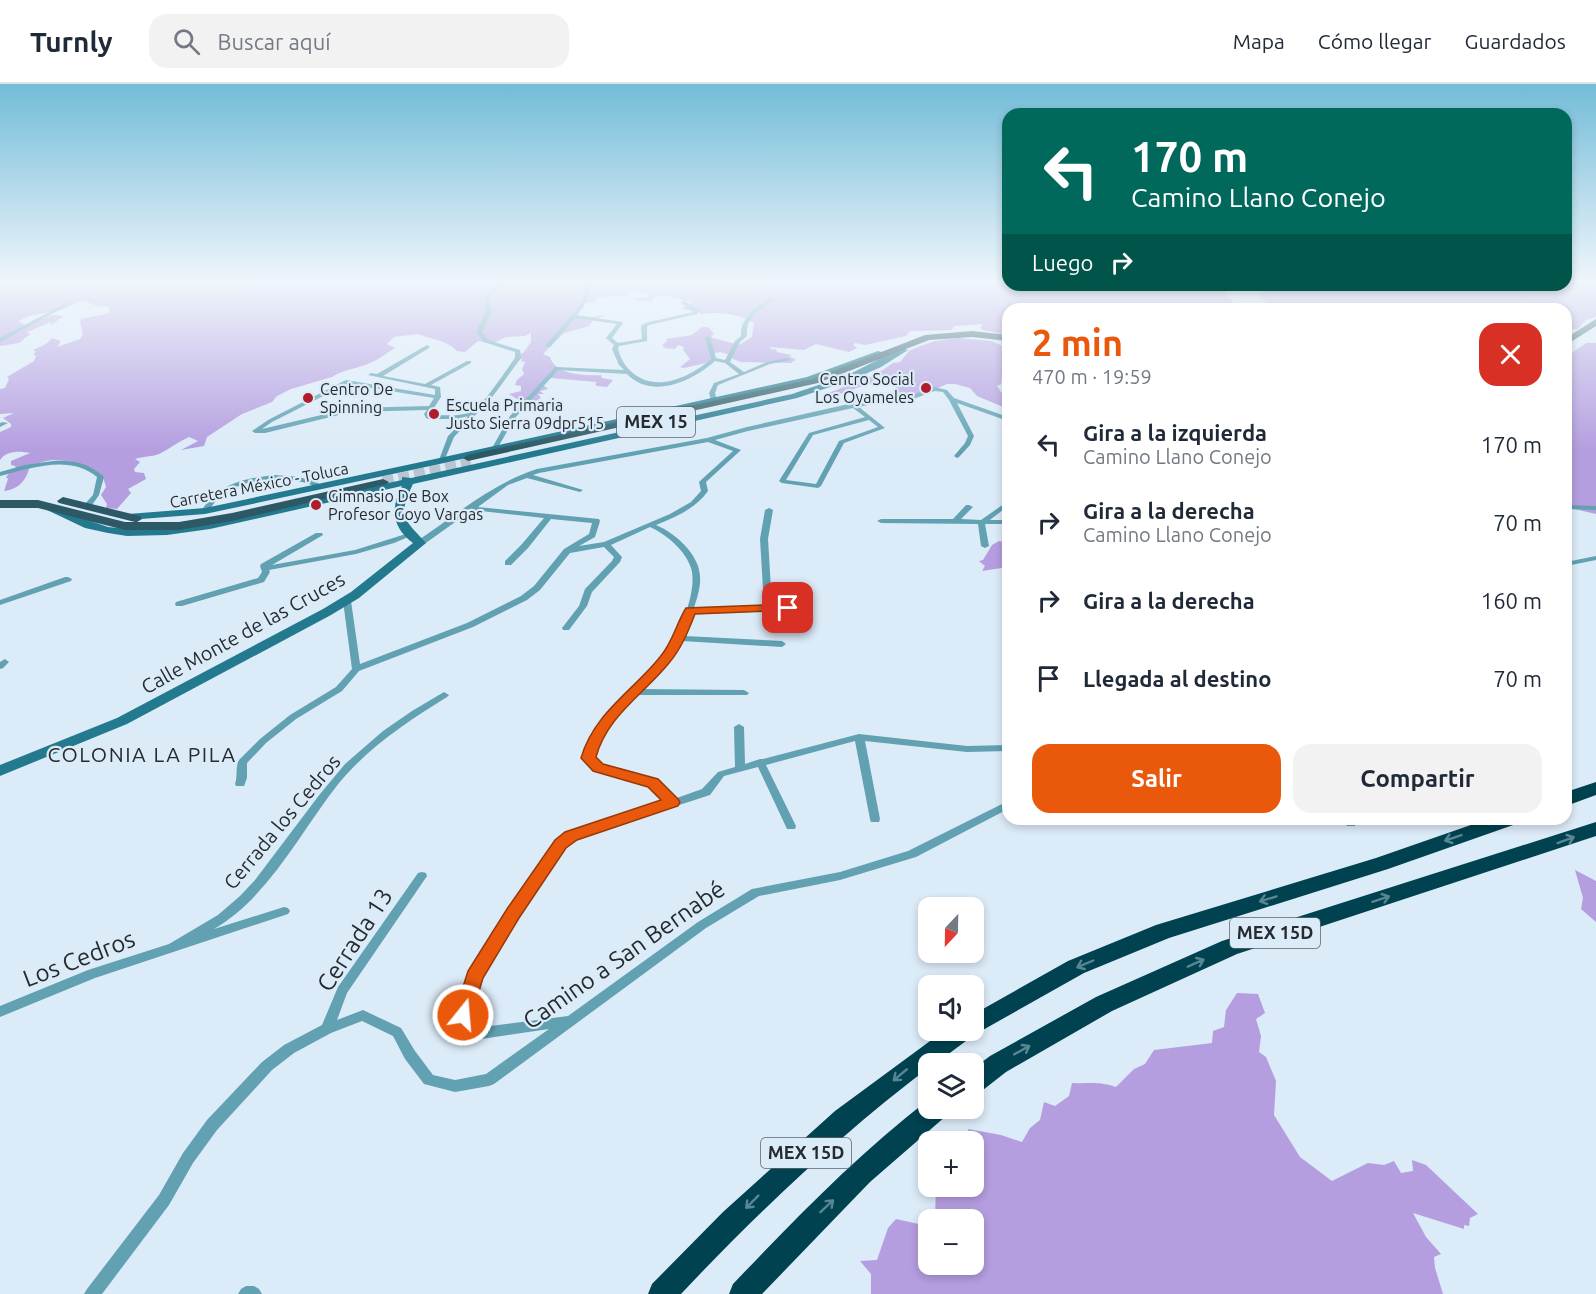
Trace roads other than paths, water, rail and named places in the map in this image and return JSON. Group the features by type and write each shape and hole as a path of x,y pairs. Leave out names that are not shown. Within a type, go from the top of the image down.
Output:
{"highway":[{"path":"1572,797 1596,789"},
{"name":"MEX 15D","path":"984,1019 1076,967 1163,931 1381,864 1492,825"},
{"name":"MEX 15D","path":"984,1074 998,1064 1104,1004 1230,948 1596,829"},
{"name":"MEX 15D","path":"662,1294 782,1173 913,1064 949,1041"},
{"name":"MEX 15D","path":"743,1294 820,1213 923,1119"}],"main road":[{"name":"MEX 15","path":"933,337 889,351 815,381 470,461 818,386 842,378 904,350 946,338 961,337"},
{"name":"MEX 15","path":"980,337 1002,339"},
{"path":"1572,347 1589,337"},
{"name":"Carretera México - Toluca","path":"0,498 43,498 128,517 166,519 205,515 382,480 232,517 179,526 117,525 50,507 0,504"}],"street":[{"path":"441,475 447,470 442,460 448,441 492,395 519,354 511,348 486,341 483,337"},
{"path":"548,346 555,337"},
{"path":"610,337 617,345"},
{"path":"617,345 645,340 645,337"},
{"path":"727,362 742,337"},
{"path":"707,338 714,359"},
{"path":"617,345 615,349 617,358 627,372 639,381 665,383 695,375 714,359"},
{"path":"427,347 374,376 428,384 438,388 438,396 426,416 431,418 457,417 475,411"},
{"path":"50,507 72,520 96,529 154,533 210,526 818,389 865,373 904,350"},
{"path":"128,517 205,511 442,460 809,379 889,351"},
{"path":"714,359 727,362 743,374"},
{"path":"714,400 712,393 717,384 769,363 787,360"},
{"path":"428,384 469,362"},
{"path":"495,448 512,417 557,368 627,372"},
{"path":"430,408 351,410 265,431 255,431 346,382 438,396"},
{"name":"Calle Monte de las Cruces","path":"0,771 122,721 347,601 414,539 506,484 525,476 550,469 708,440 853,405 916,396 939,389 945,391 952,399"},
{"path":"952,399 1002,417"},
{"path":"952,399 971,436 968,444 957,456"},
{"path":"853,405 870,418 882,428 841,442 818,486 782,481 811,434 870,418"},
{"path":"567,551 606,544 680,513 697,502 705,491 702,482 738,450 708,440"},
{"path":"0,474 20,468 65,462 94,468 102,477 96,495 87,506"},
{"path":"408,467 403,473 409,482"},
{"path":"205,511 208,504 220,493 256,480 292,476 312,481 320,486"},
{"path":"525,476 580,490"},
{"path":"265,568 338,557 414,539 397,512 401,497 409,482"},
{"path":"954,522 969,507"},
{"path":"981,523 1002,507"},
{"path":"1572,507 1596,508"},
{"path":"240,784 242,762 256,748 293,717 339,689 356,669 470,625 524,598 537,588 567,551 592,535 596,521 469,508"},
{"path":"768,608 764,539 769,510"},
{"path":"508,563 549,516"},
{"path":"880,520 1002,522"},
{"path":"981,523 985,546"},
{"path":"649,525 655,526 680,545 692,559 699,582 680,638 665,660 612,713 592,745 589,758 598,768 653,783 672,802"},
{"path":"265,568 319,535"},
{"path":"566,628 583,606 588,591 616,562 618,557 616,552 606,544"},
{"path":"1572,563 1596,558"},
{"path":"179,604 261,580 266,572 265,568"},
{"path":"0,603 68,579"},
{"path":"347,601 356,669"},
{"path":"690,611 808,607"},
{"path":"680,638 782,644"},
{"path":"631,692 744,693"},
{"name":"Cerrada los Cedros","path":"173,947 227,915 273,866 338,778 370,747 414,713 444,695"},
{"path":"739,727 741,768"},
{"path":"568,1021 481,1033 463,1015 475,976 560,844 571,836 706,792 721,774 859,737 967,748 1002,748"},
{"path":"859,737 875,819"},
{"path":"760,762 791,826"},
{"name":"Camino a San Bernabé","path":"92,1294 164,1200 188,1158 212,1125 267,1066 289,1049 327,1029 363,1015 397,1032 410,1055 429,1080 455,1086 489,1080 702,925 756,892 840,876 912,854 1002,808"},
{"name":"Cerrada 13","path":"327,1029 342,991 422,876"},
{"path":"173,947 284,911"},
{"name":"Los Cedros","path":"0,1012 92,974 173,947"},
{"path":"246,1294 254,1294"}],"tunnel":[{"path":"383,482 471,463"}],"place":[{"name":"Centro Social Los Oyameles","path":"926,388"},
{"name":"Centro De Spinning","path":"308,398"},
{"name":"Escuela Primaria Justo Sierra 09dpr515","path":"434,414"},
{"name":"Gimnasio De Box Profesor Goyo Vargas","path":"316,505"}],"district":[{"name":"COLONIA LA PILA","path":"142,755"}]}
